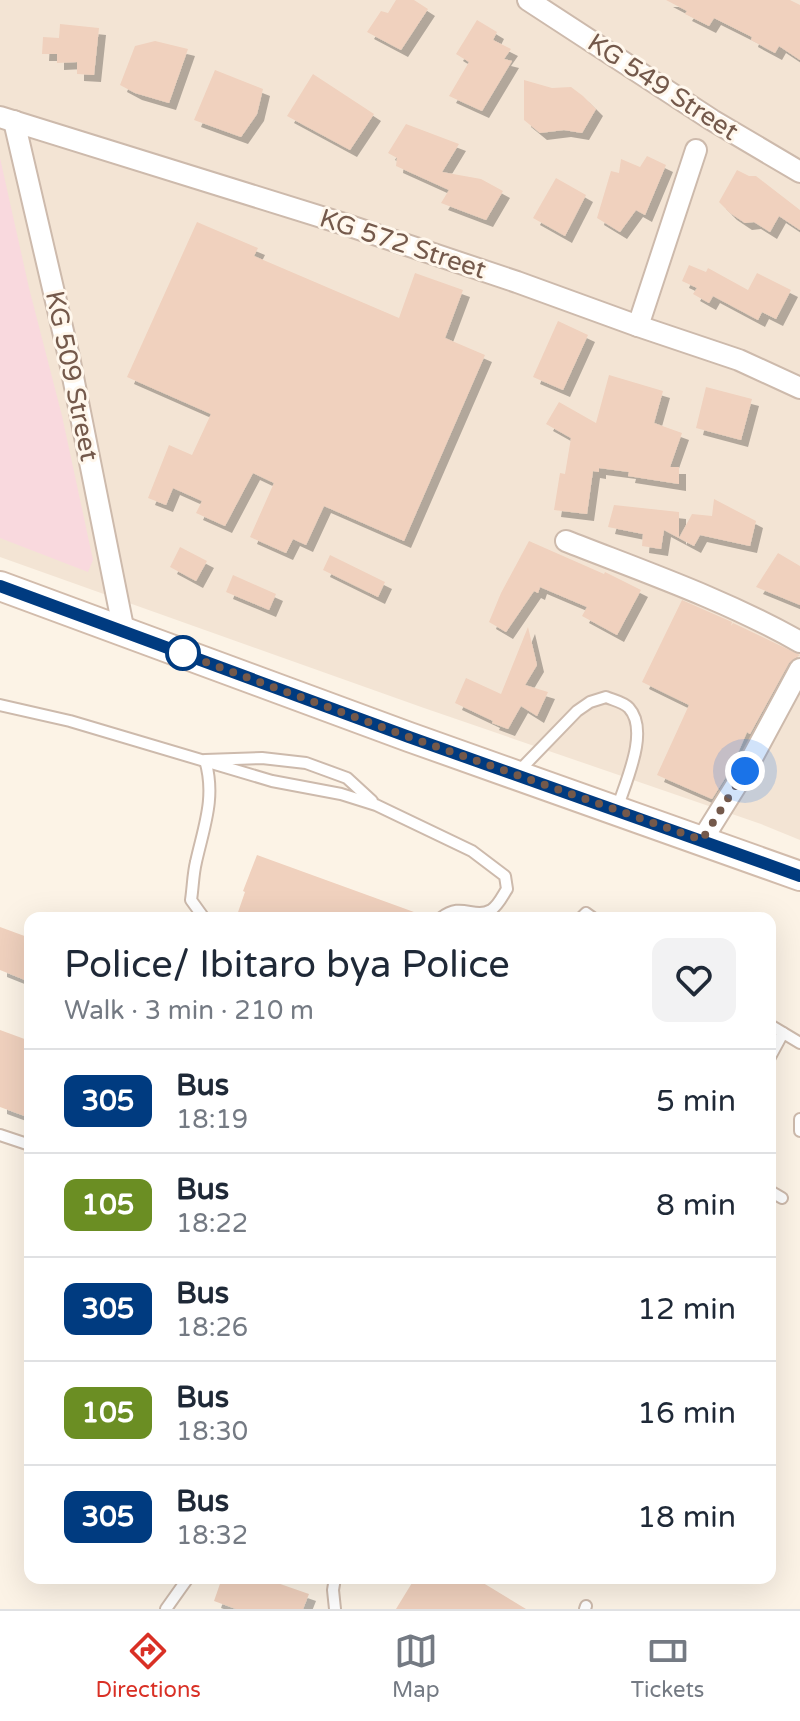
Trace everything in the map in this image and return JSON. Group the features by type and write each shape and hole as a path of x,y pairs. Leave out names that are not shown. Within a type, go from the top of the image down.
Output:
{"main road":[{"path":"0,586 800,876"}],"street":[{"name":"KG 549 Street","path":"528,0 712,120 800,172"},
{"name":"KG 572 Street","path":"7,119 344,224 517,282 739,360 800,388"},
{"name":"KG 509 Street","path":"7,119 69,357 124,632"},
{"path":"638,326 696,150"},
{"path":"566,541 766,622 800,642"},
{"path":"702,840 745,771 800,669"}],"lane":[{"path":"516,775 577,711 590,702 606,697 628,706 638,724 638,740 616,810"},
{"path":"0,705 70,721 272,781 341,794 376,805 472,851 505,876 507,889 498,904 484,912"},
{"path":"205,760 262,758 306,763 347,778 376,805"},
{"path":"200,912 191,900 195,866 210,802 210,777 205,760"},
{"path":"448,912 460,909 473,912"},
{"path":"776,1029 800,1043"},
{"path":"776,1046 783,1033"},
{"path":"800,1119 800,1131"},
{"path":"0,1135 24,1143"},
{"path":"776,1194 782,1198"},
{"path":"166,1609 184,1584"},
{"path":"334,1584 335,1609"}],"shaded area":[{"path":"0,0 800,0 800,840 0,557"},
{"path":"0,158 93,560 88,572 0,538"}],"building":[{"path":"396,0 414,0 428,9 401,50 367,32 381,11 388,13"},
{"path":"666,0 790,0 800,5 800,60 779,46 775,53 751,40 752,37 714,18 709,26"},
{"path":"477,20 497,32 493,40 511,49 504,59 512,61 482,111 449,96 469,62 456,54"},
{"path":"60,24 99,28 94,75 77,74 77,62 57,63 57,54 42,54 43,37 59,38"},
{"path":"155,41 188,49 169,103 120,85 135,46"},
{"path":"215,70 263,89 257,114 241,137 194,120"},
{"path":"313,74 374,114 350,150 287,116"},
{"path":"524,80 552,88 571,87 583,96 596,109 582,133 564,130 540,133 524,120"},
{"path":"406,124 459,144 442,172 481,179 503,191 486,220 441,203 449,190 396,166 397,158 388,153"},
{"path":"647,156 666,165 645,215 636,210 620,232 597,218 611,171 619,173 621,159 640,167"},
{"path":"737,170 756,176 800,210 800,230 779,216 770,232 754,222 745,223 730,213 719,202"},
{"path":"556,178 586,195 565,236 533,218"},
{"path":"197,222 258,248 254,256 399,318 415,273 463,290 445,338 485,355 404,541 324,506 306,545 293,539 286,553 250,537 274,483 253,473 225,526 196,513 202,501 173,488 166,505 148,498 169,445 192,455 211,414 127,377"},
{"path":"689,265 706,272 708,268 748,290 757,273 791,290 776,319 762,312 758,320 713,296 709,303 693,294 697,288 682,281"},
{"path":"558,321 588,335 563,390 533,377"},
{"path":"609,375 663,391 654,423 682,433 670,467 679,467 679,484 599,468 599,472 593,471 587,514 554,510 560,473 565,474 571,438 546,424 559,402 596,423"},
{"path":"706,387 752,399 741,440 696,428"},
{"path":"714,499 756,521 750,546 700,535 694,546 679,538 692,514 712,516"},
{"path":"614,505 679,512 679,538 664,530 661,549 642,546 643,534 608,527"},
{"path":"529,541 641,590 617,635 582,616 587,607 540,587 506,632 489,622"},
{"path":"180,547 207,561 196,581 170,567"},
{"path":"778,553 800,566 800,605 756,587"},
{"path":"330,555 385,582 378,597 323,570"},
{"path":"233,575 276,594 269,610 226,592"},
{"path":"682,600 732,622 731,626 733,623 800,655 789,663 750,734 747,732 731,769 712,799 657,775 689,705 642,682"},
{"path":"528,627 537,665 525,685 548,692 537,716 521,706 508,729 455,703 466,678 501,694"},
{"path":"257,855 414,912 238,912"},
{"path":"0,927 24,936 24,980 0,970"},
{"path":"0,1030 24,1039 24,1116 0,1107"},
{"path":"220,1584 280,1584 309,1594 303,1609 236,1609 214,1601"},
{"path":"411,1584 485,1584 526,1609 396,1609"}],"bus line":[{"name":"305","path":"0,586 409,737 800,876"}],"route":[{"path":"183,653 409,737 702,840 745,771"}]}
